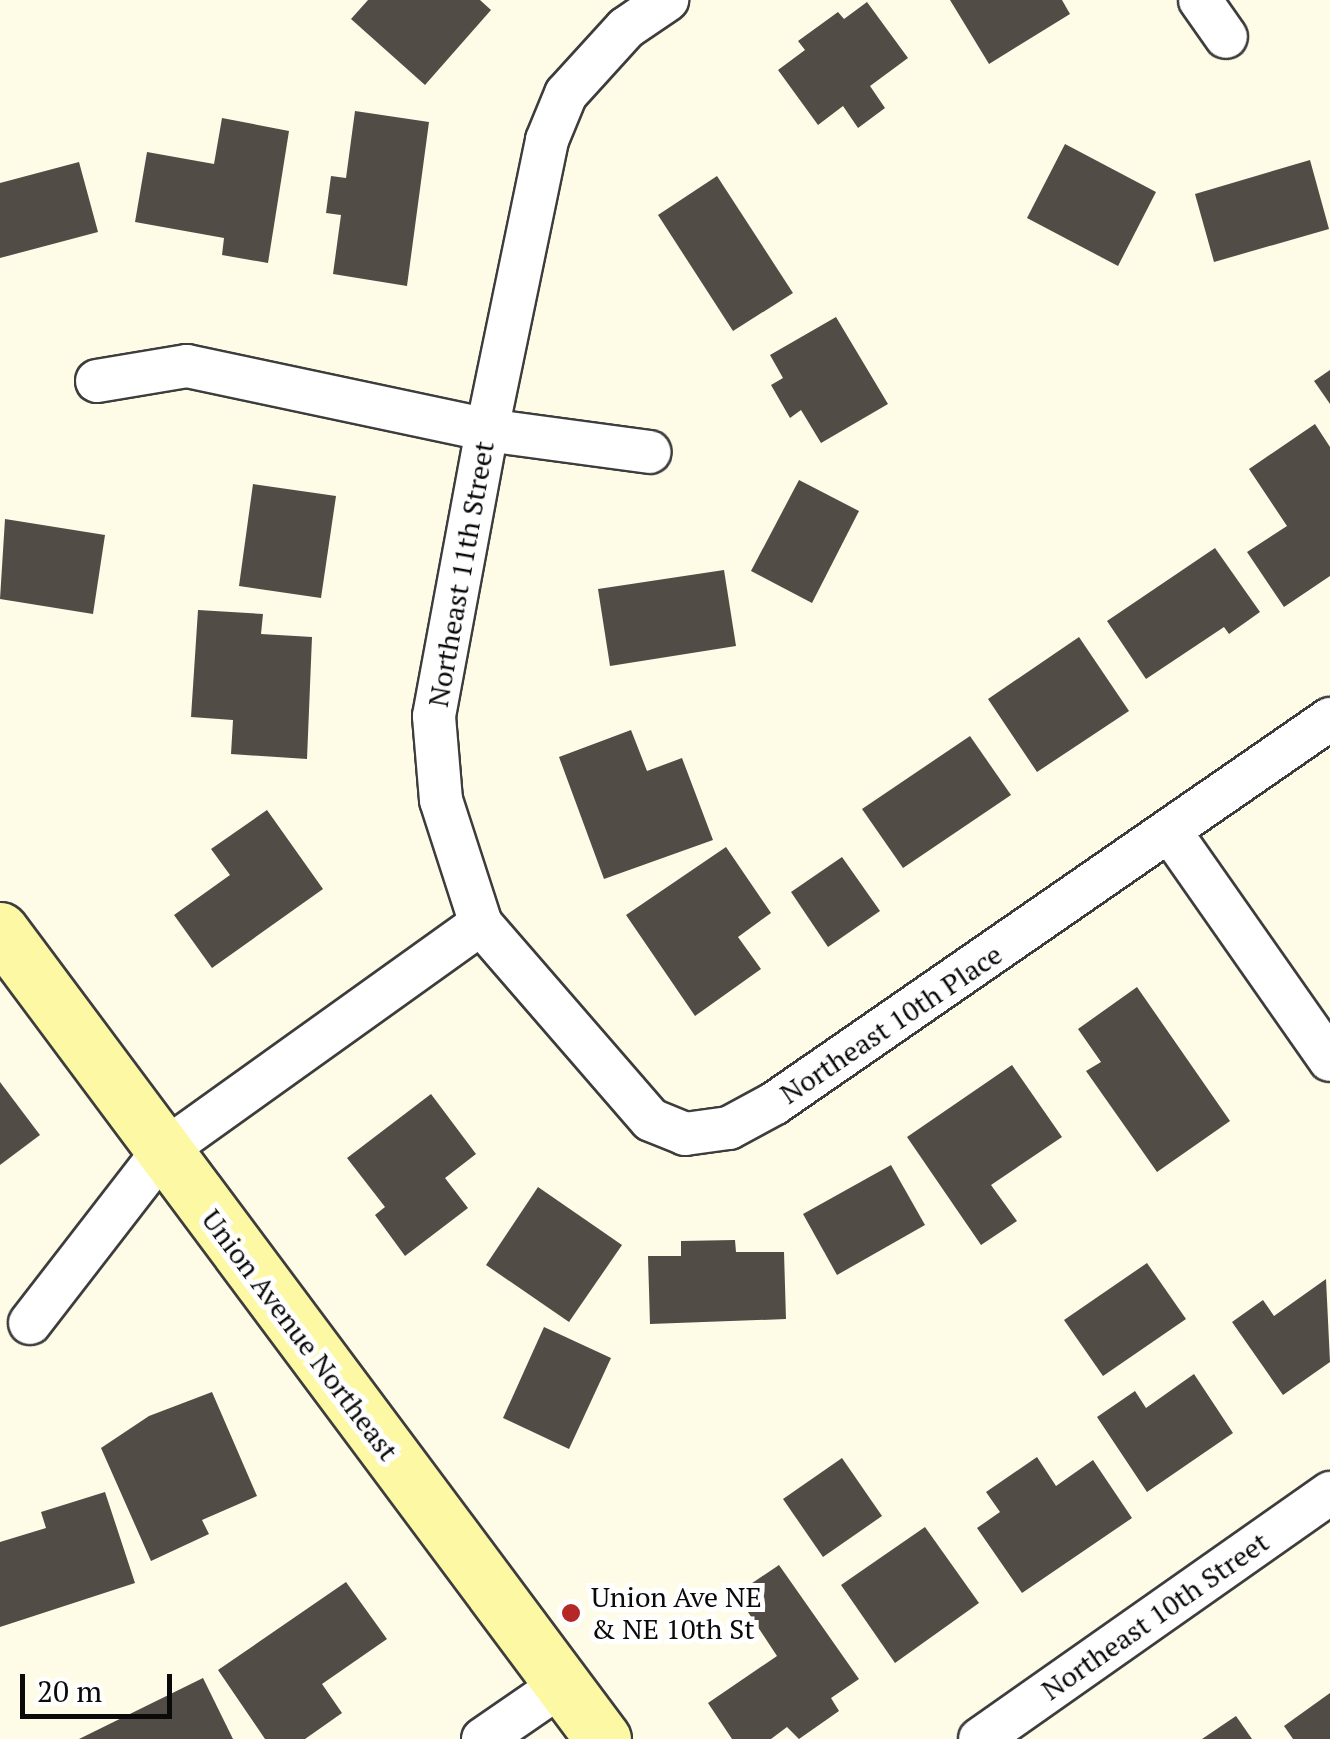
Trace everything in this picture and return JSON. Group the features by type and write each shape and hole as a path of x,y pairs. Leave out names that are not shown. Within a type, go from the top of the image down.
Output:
{"street":[{"name":"Northeast 11th Street","path":"481,924 442,800 434,716 487,430 547,140 566,94 626,28 667,0"},
{"path":"1200,0 1226,38"},
{"path":"97,381 187,366 487,430 650,452"},
{"name":"Northeast 10th Place","path":"481,924 604,1073 650,1120 685,1134 729,1128 775,1104 1330,719"},
{"path":"1171,832 1330,1060"},
{"path":"30,1323 162,1152 481,924"},
{"name":"Union Avenue Northeast","path":"0,930 603,1739"},
{"name":"Northeast 10th Street","path":"980,1739 1330,1492"},
{"path":"483,1739 563,1684"}],"building":[{"path":"368,0 480,0 491,10 425,85 351,19"},
{"path":"950,0 1062,0 1070,14 989,64"},
{"path":"867,2 908,58 870,86 885,108 858,128 843,106 818,125 778,70 805,50 798,41 838,12 844,19"},
{"path":"355,111 429,122 407,286 333,274 341,215 326,213 331,176 346,178"},
{"path":"222,118 289,131 268,263 222,255 224,238 135,222 147,152 214,164"},
{"path":"1065,144 1156,192 1118,266 1027,218"},
{"path":"1310,160 1329,229 1214,262 1195,194"},
{"path":"79,162 98,232 0,258 0,183"},
{"path":"717,176 793,293 733,331 658,215"},
{"path":"836,317 888,404 821,443 801,410 790,418 771,385 783,378 770,355"},
{"path":"1330,370 1330,404 1314,381"},
{"path":"1315,424 1330,447 1330,576 1284,607 1247,552 1287,526 1249,469"},
{"path":"799,480 859,511 812,603 751,571"},
{"path":"253,484 336,496 321,598 239,586"},
{"path":"5,519 105,535 93,614 0,599"},
{"path":"1215,548 1260,612 1229,634 1224,627 1146,679 1107,621"},
{"path":"724,570 736,646 610,666 598,589"},
{"path":"198,610 263,614 261,634 312,637 307,759 231,754 233,720 191,717"},
{"path":"1079,637 1129,711 1037,772 988,699"},
{"path":"631,730 647,771 682,758 713,840 604,879 559,757"},
{"path":"970,736 1011,795 903,868 862,809"},
{"path":"267,810 323,889 212,968 174,915 230,875 211,849"},
{"path":"726,847 771,913 738,937 761,969 695,1016 626,915"},
{"path":"842,857 880,911 828,947 791,892"},
{"path":"1137,987 1230,1121 1157,1172 1086,1071 1101,1062 1078,1029"},
{"path":"1012,1065 1062,1137 991,1185 1017,1221 981,1245 907,1137"},
{"path":"0,1082 40,1135 0,1165"},
{"path":"431,1094 476,1154 445,1178 468,1208 405,1256 375,1215 385,1207 347,1158"},
{"path":"891,1165 925,1225 837,1275 803,1214"},
{"path":"538,1187 622,1245 569,1322 486,1265"},
{"path":"735,1240 736,1252 784,1252 786,1319 650,1324 648,1256 681,1256 681,1241"},
{"path":"1147,1263 1186,1319 1103,1376 1064,1320"},
{"path":"1326,1279 1330,1362 1283,1395 1232,1322 1263,1300 1274,1316"},
{"path":"544,1327 611,1358 569,1449 503,1418"},
{"path":"1194,1374 1233,1433 1147,1492 1097,1417 1135,1391 1146,1408"},
{"path":"212,1392 257,1496 202,1520 209,1534 151,1561 101,1448 149,1416"},
{"path":"1037,1457 1056,1486 1093,1460 1132,1518 1022,1593 977,1528 1000,1512 986,1492"},
{"path":"842,1458 882,1516 823,1557 783,1499"},
{"path":"105,1492 135,1583 0,1627 0,1542 46,1528 41,1512"},
{"path":"925,1527 979,1603 895,1663 841,1585"},
{"path":"779,1565 859,1679 831,1698 839,1711 799,1739 787,1727 771,1739 732,1739 708,1703 777,1656 736,1594"},
{"path":"346,1582 387,1639 322,1684 342,1713 305,1739 265,1739 218,1670"},
{"path":"203,1678 233,1739 79,1739"},
{"path":"1330,1693 1330,1739 1293,1739 1284,1726"},
{"path":"1236,1716 1252,1739 1202,1739"}],"place":[{"name":"Union Ave NE & NE 10th St","path":"571,1613"}]}
